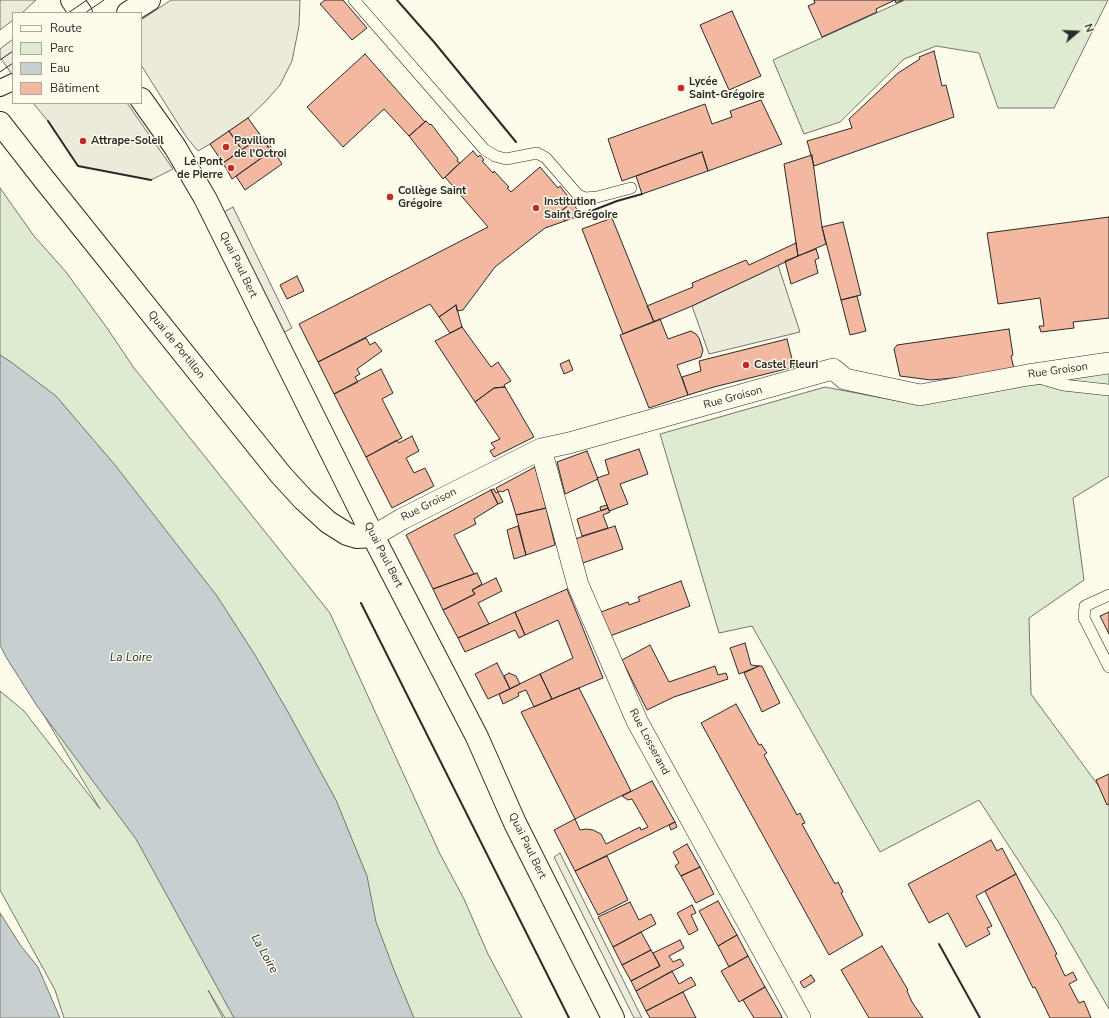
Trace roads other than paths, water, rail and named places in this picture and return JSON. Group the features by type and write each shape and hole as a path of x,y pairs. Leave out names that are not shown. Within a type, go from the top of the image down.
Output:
{"main road":[{"path":"72,0 80,12"},
{"path":"130,12 149,0"},
{"name":"Quai Paul Bert","path":"142,100 175,147 205,198 373,536 477,737 514,823 614,1018"},
{"name":"Quai de Portillon","path":"0,123 286,480 304,500 328,522 347,534 357,538 373,536"}],"street":[{"path":"0,88 12,82"},
{"name":"Rue Groison","path":"373,536 407,517 541,449 569,443 833,369 845,379 920,395 1028,375 1109,363"},
{"name":"Rue Losserand","path":"541,449 578,585 637,721 800,1018"}],"lane":[{"path":"354,0 484,149 495,156 506,159 538,153 546,158 578,195 585,198 597,197 631,188"},
{"path":"1028,375 1062,385 1109,390"},
{"path":"1109,595 1085,606 1084,618 1109,667"}],"water":[{"name":"La Loire","path":"0,355 56,396 115,465 217,596 255,655 336,800 367,876 376,922 414,1018 234,1018 136,839 37,706 6,657 0,645"},
{"path":"0,913 21,946 38,967 60,1018 0,1018"}],"tram line":[{"path":"69,12 87,0"},
{"path":"86,12 104,0"},
{"path":"0,60 12,52"},
{"path":"0,72 12,64"}],"place":[{"name":"Lycée Saint-Grégoire","path":"681,88"},
{"name":"Attrape-Soleil","path":"83,141"},
{"name":"Pavillon de l'Octroi","path":"226,147"},
{"name":"Le Pont de Pierre","path":"231,168"},
{"name":"Collège Saint Grégoire","path":"390,197"},
{"name":"Institution Saint Grégoire","path":"536,208"},
{"name":"Castel Fleuri","path":"746,365"}]}
